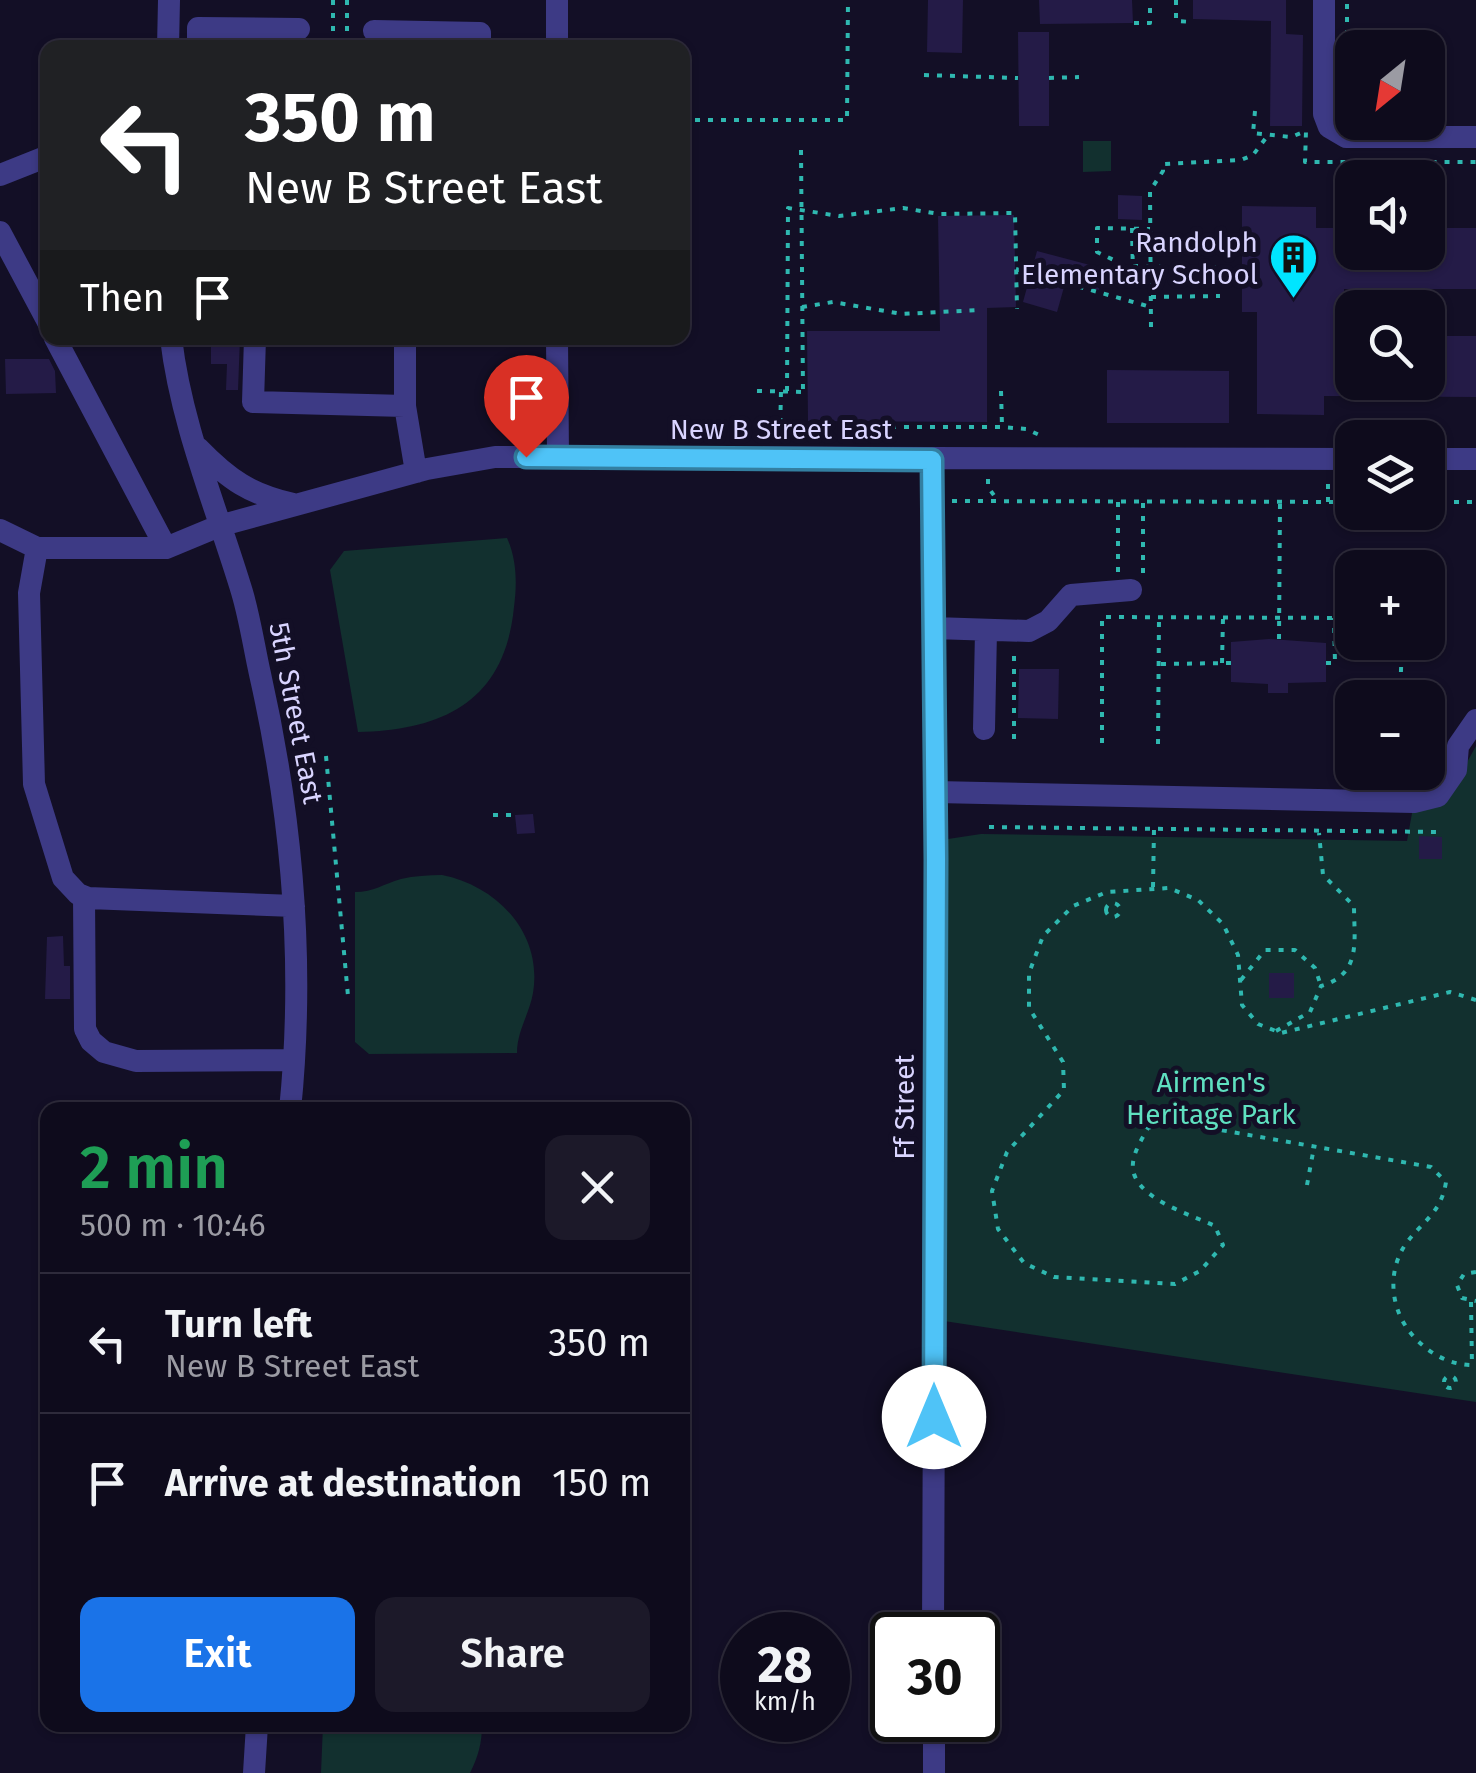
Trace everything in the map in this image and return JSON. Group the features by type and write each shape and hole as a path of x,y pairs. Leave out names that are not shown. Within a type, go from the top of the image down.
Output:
{"street":[{"path":"168,0 168,40"},
{"path":"556,0 556,40"},
{"path":"1324,0 1324,114 1329,127 1346,137 1476,136"},
{"path":"198,40 198,28 299,29"},
{"path":"374,31 480,33 480,40"},
{"path":"0,176 40,159"},
{"path":"0,232 40,307"},
{"path":"0,530 37,548 166,548 60,345"},
{"name":"5th Street East","path":"172,345 174,368 196,446 242,594 270,715 286,814 297,1006 291,1102"},
{"path":"255,345 253,402 405,406"},
{"path":"405,345 405,406 416,472"},
{"path":"558,345 558,457"},
{"path":"196,446 240,486 296,505"},
{"name":"New B Street East","path":"166,548 219,526 416,472 495,457 1335,460"},
{"name":"Ff Street","path":"932,460 936,792 933,1612"},
{"path":"1445,460 1476,460"},
{"path":"37,548 29,593 34,784 63,878 84,896 294,906"},
{"path":"934,628 1014,632 1038,628 1070,595 1131,587"},
{"path":"984,729 986,631"},
{"path":"936,792 1414,802 1438,796 1456,770 1458,746 1476,720"},
{"path":"84,896 85,1030 104,1052 136,1061 294,1060"},
{"path":"254,1773 257,1732"},
{"path":"934,1742 934,1773"}],"path":[{"path":"333,0 333,40"},
{"path":"346,0 347,40"},
{"path":"690,120 847,120 848,0"},
{"path":"1134,23 1150,23 1150,0"},
{"path":"1176,0 1176,21 1192,22"},
{"path":"1347,0 1347,30"},
{"path":"924,75 1018,78"},
{"path":"1049,78 1079,77"},
{"path":"1254,111 1253,133 1291,137 1306,130 1305,162 1335,162"},
{"path":"1151,327 1150,191 1163,164 1241,160 1253,156 1269,134"},
{"path":"757,391 805,392 801,150"},
{"path":"1445,162 1476,162"},
{"path":"780,459 787,339 788,208 839,216 902,208 939,214 1015,214 1017,308"},
{"path":"1150,229 1097,228 1097,252 1133,264 1223,268"},
{"path":"1118,262 1122,283 1132,281 1132,228"},
{"path":"1016,269 1151,307"},
{"path":"1151,298 1220,296"},
{"path":"802,307 833,302 902,314 979,310"},
{"path":"787,339 803,339"},
{"path":"1001,391 1002,427"},
{"path":"826,426 1002,427 1026,430 1049,440"},
{"path":"989,460 988,487 998,501"},
{"path":"952,501 1335,502"},
{"path":"1118,501 1131,587"},
{"path":"1118,618 1131,587 1143,501"},
{"path":"1279,639 1280,502"},
{"path":"1445,502 1476,502"},
{"path":"1445,581 1453,582"},
{"path":"1102,743 1102,617 1334,618 1335,664 1326,663"},
{"path":"1158,618 1158,744"},
{"path":"1222,663 1223,618"},
{"path":"1014,632 1014,739"},
{"path":"1158,664 1231,663"},
{"path":"326,756 348,996"},
{"path":"494,815 519,815"},
{"path":"989,828 1440,832"},
{"path":"1153,887 1154,829"},
{"path":"1320,831 1324,875 1354,906 1354,951 1348,973 1321,986"},
{"path":"1476,1000 1450,992 1282,1033 1258,1024 1242,1005 1238,954 1224,924 1198,900 1169,888 1106,892 1073,906 1043,936 1029,973 1029,1008 1063,1062 1064,1090 1007,1152 992,1190 998,1229 1024,1264 1054,1277 1175,1284 1200,1271 1222,1245 1215,1226 1150,1194 1134,1174 1134,1152 1148,1128 1169,1120 1431,1167 1446,1182 1443,1202 1406,1244 1395,1264 1395,1302 1408,1331 1422,1346 1454,1364 1474,1366 1474,1302 1459,1294 1457,1286 1464,1274 1476,1272"},
{"path":"1106,892 1110,904"},
{"path":"1240,982 1265,950 1295,950 1315,968 1321,986 1310,1012 1276,1031"},
{"path":"1307,1185 1314,1146"},
{"path":"1452,1376 1454,1364"}],"green space":[{"path":"1083,141 1111,141 1111,171 1083,172"},
{"path":"507,538 515,572 514,607 508,639 484,687 465,704 418,725 358,732 330,570 344,551"},
{"name":"Airmen's Heritage Park","path":"1476,746 1476,1402 944,1321 948,839 981,834 1407,841 1414,802 1430,790 1445,790 1445,779 1466,764"},
{"path":"442,875 498,901 523,932 531,951 533,993 517,1053 369,1054 355,1042 355,892 406,878"},
{"path":"323,1732 481,1732 470,1773 321,1773"}],"building":[{"path":"928,0 963,0 962,53 927,52"},
{"path":"1039,0 1132,0 1133,23 1040,24"},
{"path":"1193,0 1286,0 1286,34 1303,35 1302,126 1270,126 1271,21 1193,19"},
{"path":"1018,32 1049,32 1049,126 1019,126"},
{"path":"1118,195 1142,196 1142,220 1118,219"},
{"name":"Randolph Elementary School","path":"1242,206 1316,207 1316,228 1335,228 1335,270 1445,270 1445,228 1476,228 1476,289 1335,290 1335,396 1324,396 1324,415 1257,414 1257,312 1242,312"},
{"path":"1014,215 1016,307 987,308 987,422 808,421 807,331 940,331 938,216"},
{"path":"1037,251 1105,269 1099,290 1066,280 1057,312 1023,302"},
{"name":"Randolph Elementary School","path":"1445,336 1476,336 1476,397 1445,397"},
{"path":"211,345 240,345 238,390 226,390 227,364 211,364"},
{"path":"5,359 49,359 55,371 56,393 6,394"},
{"path":"1107,370 1229,371 1229,423 1107,423"},
{"path":"1269,639 1326,643 1326,682 1288,683 1288,693 1268,693 1268,684 1231,682 1231,642"},
{"path":"1019,669 1059,669 1058,719 1018,718"},
{"path":"533,814 535,833 517,834 515,815"},
{"path":"1419,836 1442,837 1442,859 1419,859"},
{"path":"63,936 64,966 70,966 70,999 45,999 47,937"},
{"path":"1269,973 1294,973 1294,998 1269,998"}],"place":[{"name":"Randolph Elementary School","path":"1293,300"}],"route":[{"path":"526,457 932,460 936,859 934,1417"}]}
